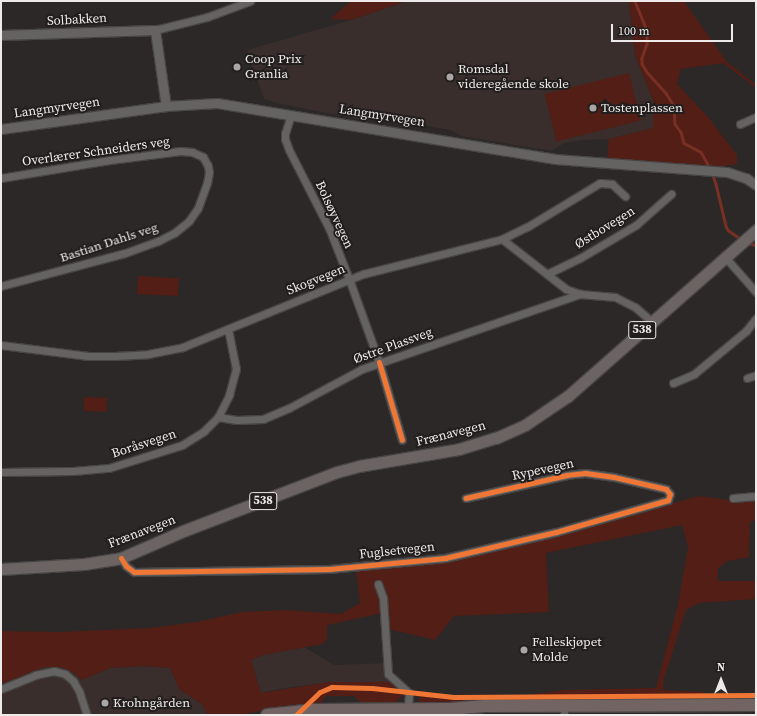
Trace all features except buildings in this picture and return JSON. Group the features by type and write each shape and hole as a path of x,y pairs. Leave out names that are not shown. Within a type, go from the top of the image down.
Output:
{"highway":[{"path":"564,712 756,705"},
{"path":"267,715 315,710 450,709 485,706 564,712 756,713"}],"main road":[{"name":"Solbakken","path":"1,36 155,30"},
{"path":"155,30 166,106"},
{"name":"Langmyrvegen","path":"1,129 166,106 217,103 555,159 727,172 746,178 756,185"},
{"name":"Frænavegen","path":"1,569 84,564 121,558 183,531 337,472 360,466 459,449 496,438 525,425 568,396 756,230"}],"street":[{"name":"Solbakken","path":"155,30 207,17 250,1"},
{"name":"Bolsøyvegen","path":"291,115 285,139 289,150 329,228 349,279 378,362 402,440"},
{"path":"740,124 756,117"},
{"name":"Overlærer Schneiders veg","path":"1,178 110,160 180,152 195,153"},
{"name":"Bastian Dahls veg","path":"1,286 125,253 158,241 174,233 189,221 195,213 207,183 208,166 203,157 195,153"},
{"name":"Skogvegen","path":"1,345 88,356 148,354 183,347 349,279 502,239 527,227 600,183 612,184 625,196"},
{"name":"Østbovegen","path":"547,274 580,258 636,225 671,194"},
{"path":"502,239 566,289 580,294 615,297 635,307 652,322"},
{"path":"725,257 756,292"},
{"name":"Østre Plassveg","path":"218,417 237,420 263,419 289,408 378,362 580,294"},
{"path":"673,383 694,374 746,331 756,318"},
{"name":"Boråsvegen","path":"1,472 73,471 109,468 182,445 204,431 218,417 229,395 236,369 228,329"},
{"path":"747,378 756,376"},
{"name":"Rypevegen","path":"466,498 567,475 585,473 614,477 666,489 670,494"},
{"name":"Fuglsetvegen","path":"121,558 126,566 134,572 329,569 445,558 564,530 668,500 670,494"},
{"path":"733,498 756,496"},
{"path":"378,584 383,598 388,674 409,693 408,709"},
{"path":"1,689 35,675 54,671 65,674 73,681 79,691 87,715"}],"shaded area":[{"path":"351,1 407,1 351,20 330,19"},
{"name":"Romsdal videregående skole","path":"407,1 629,1 635,55 653,100 653,128 609,139 583,140 564,143 552,151 461,136 451,130 393,120 362,120 264,99 247,50 351,20"},
{"path":"629,1 684,1 727,62 756,85 756,88 723,63 681,69 677,84 708,117 737,155 737,164 694,171 607,159 609,139 653,128 653,100 635,55"},
{"name":"Tostenplassen","path":"629,73 641,121 556,142 545,94"},
{"path":"138,276 179,278 178,296 137,294"},
{"path":"84,397 107,398 106,412 84,411"},
{"path":"699,496 745,502 756,499 756,520 750,522 749,557 728,561 718,568 718,581 756,581 756,599 699,603 686,610 664,679 663,690 703,692 708,698 748,699 664,702 663,699 646,699 645,702 420,703 418,696 446,699 514,699 535,694 564,690 656,688 678,604 688,547 682,525 546,553 549,612 454,616 435,640 388,629 387,612 327,625 327,639 322,644 263,655 251,660 261,693 329,682 388,682 400,687 402,696 395,703 360,702 354,696 326,696 321,703 283,706 241,715 207,715 203,705 179,689 170,668 143,666 110,668 82,680 74,673 61,667 44,667 1,684 1,631 60,632 150,628 197,622 242,612 285,610 341,614 360,603 356,571 446,561 557,535"},
{"path":"304,647 334,665 391,663 392,674 388,682 329,682 261,693 251,660 263,655"},
{"path":"143,666 170,668 179,689 203,705 207,715 1,715 1,684 44,667 61,667 74,673 82,680 110,668"}],"waterway":[{"path":"635,1 647,30 647,44 642,58 642,64 647,72 666,93 674,106 675,124 681,132 684,143 701,152 710,168"},
{"path":"712,173 726,226 728,230 741,239"},
{"path":"746,243 756,245"}],"cycle path":[{"path":"379,362 402,440"},
{"path":"121,558 126,566 134,572 329,569 445,558 556,532 668,500 670,494 666,489 614,477 585,473 567,475 466,498"},
{"path":"296,715 320,692 332,687 372,688 454,697 756,695"}],"place":[{"name":"Coop Prix Granlia","path":"237,67"},
{"name":"Romsdal videregående skole","path":"450,77"},
{"name":"Tostenplassen","path":"593,108"},
{"name":"Felleskjøpet Molde","path":"524,650"},
{"name":"Krohngården","path":"105,703"}]}
